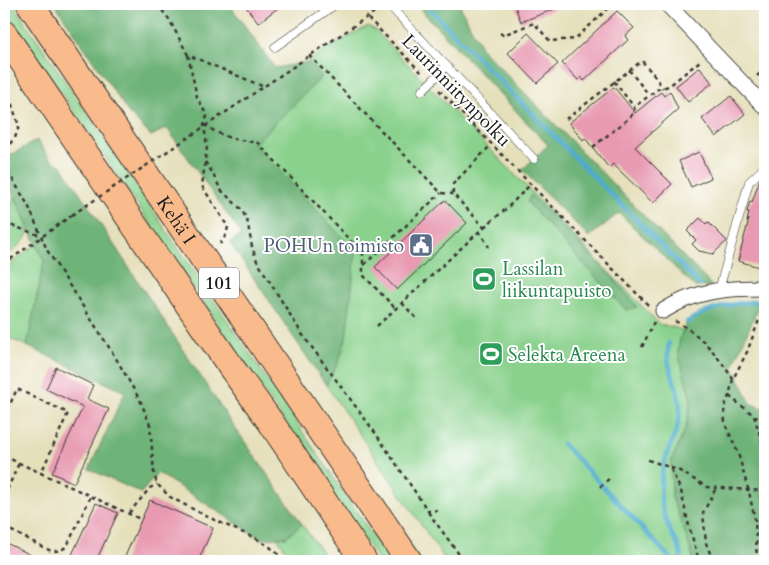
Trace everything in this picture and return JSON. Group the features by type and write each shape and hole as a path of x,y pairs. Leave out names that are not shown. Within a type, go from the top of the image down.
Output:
{"highway":[{"name":"Kehä I","path":"30,4 409,561"},
{"name":"Kehä I","path":"4,34 364,561"}],"street":[{"path":"667,4 765,107"},
{"path":"660,313 691,296 720,290 765,288"}],"lane":[{"path":"275,47 336,4"},
{"path":"388,4 534,159"},
{"path":"422,91 447,66"},
{"path":"720,290 749,182 765,167"}],"path":[{"path":"157,4 169,19 188,55 197,97 207,116 204,125 207,147 202,186 228,227 226,235 220,244"},
{"path":"500,33 503,36 534,23 550,41 575,39 614,4"},
{"path":"4,264 204,125 368,18 380,8"},
{"name":"Laurinniitynpolku","path":"368,18 530,185 660,313 680,323 703,339 718,356 733,379"},
{"path":"188,55 263,86"},
{"path":"309,55 441,193 452,194 484,227"},
{"path":"566,119 642,61 663,88"},
{"path":"634,107 658,89 669,86 701,61"},
{"path":"629,70 649,95"},
{"path":"4,81 19,126 15,138 4,150"},
{"path":"593,147 635,111 634,107 614,82"},
{"path":"204,125 230,138 258,143 364,254 363,275 396,309"},
{"path":"452,194 453,184 491,144"},
{"path":"204,162 210,168 221,190 240,208 247,219 252,247 257,261 302,334 376,434 464,561"},
{"path":"4,165 28,205 47,250 117,360 141,402 150,425 154,473 157,484 170,497 256,539 270,547 286,561"},
{"path":"377,326 530,185"},
{"path":"363,266 441,193"},
{"path":"4,224 42,236"},
{"path":"479,231 489,247"},
{"path":"402,303 416,318"},
{"path":"757,561 755,520 749,492 738,453 725,423 724,408 733,379 747,352 765,304"},
{"path":"642,347 660,313"},
{"path":"4,417 16,389 68,413 41,473"},
{"path":"729,396 765,424"},
{"path":"753,414 765,452"},
{"path":"4,456 140,519"},
{"path":"648,460 678,470 706,487 749,492 765,491"},
{"path":"4,497 19,463"},
{"path":"671,469 681,491 699,561"},
{"path":"601,486 611,477"},
{"path":"129,513 150,488 157,484"},
{"path":"713,561 706,543 702,513 716,488"},
{"path":"4,527 49,550 62,550 67,546 91,496"},
{"path":"428,511 442,510"}],"green space":[{"path":"4,4 13,4 390,561 379,561 4,8"},
{"path":"55,4 229,4 275,68 308,62 322,77 254,144 356,252 346,339 339,361 326,385 230,243 241,234 167,128 151,136 128,112"},
{"path":"422,4 459,4 482,49 712,286 695,287 619,213 589,237 522,170 548,145 421,10"},
{"name":"Lassilan liikuntapuisto","path":"368,26 375,30 659,324 683,331 678,352 691,400 686,427 671,462 672,498 694,561 668,559 667,561 446,561 326,385 339,361 356,252 253,144 322,77 308,62 321,52"},
{"path":"37,140 51,160 62,166 226,415 302,524 286,537 261,539 158,473 141,493 89,469 125,392 27,346 44,261 15,197 4,180 4,144 11,155"},
{"path":"531,195 614,279 637,307 626,310 527,202"},
{"path":"15,197 25,218 28,231 22,243 4,258 4,221"},
{"path":"36,244 44,261 27,346 4,336 4,269"},
{"path":"761,301 733,366 751,404 765,409 765,561 694,561 672,498 671,462 686,427 691,400 678,352 680,338 687,322 700,313 734,303"},
{"path":"302,524 328,561 294,561 277,538 286,537"}],"building":[{"path":"244,4 283,4 258,23"},
{"path":"514,4 567,4 521,22"},
{"path":"617,11 634,28 625,36 628,40 584,81 581,77 578,80 562,63"},
{"path":"528,33 558,64 537,83 508,53"},
{"path":"700,67 712,83 688,102 676,86"},
{"path":"614,87 635,113 661,92 664,96 670,91 678,109 635,147 672,184 653,203 613,164 609,168 585,138 583,140 569,123"},
{"path":"731,96 745,114 716,137 702,119"},
{"path":"699,152 711,178 691,187 679,161"},
{"path":"765,175 765,261 760,260 759,267 738,261 749,219 747,222 750,201 752,202 760,179"},
{"name":"POHUn toimisto","path":"445,200 467,223 397,290 375,267"},
{"path":"700,218 706,224 708,222 727,241 713,254 699,251 692,244 696,240 687,231"},
{"path":"56,367 93,385 87,399 109,409 74,483 52,473 83,407 46,389"},
{"path":"150,500 213,528 198,561 123,561"},
{"path":"96,503 118,513 96,561 69,561"},
{"path":"4,542 44,561 4,561"}],"waterway":[{"path":"425,4 700,285"},
{"path":"687,322 723,307 761,301"},
{"path":"669,343 668,360 680,402 680,416 663,466 661,500 668,526 680,552 681,561"},
{"path":"563,444 673,561"}],"place":[{"name":"POHUn toimisto","path":"421,245"},
{"name":"Lassilan liikuntapuisto","path":"484,279"},
{"name":"Selekta Areena","path":"491,354"}]}
